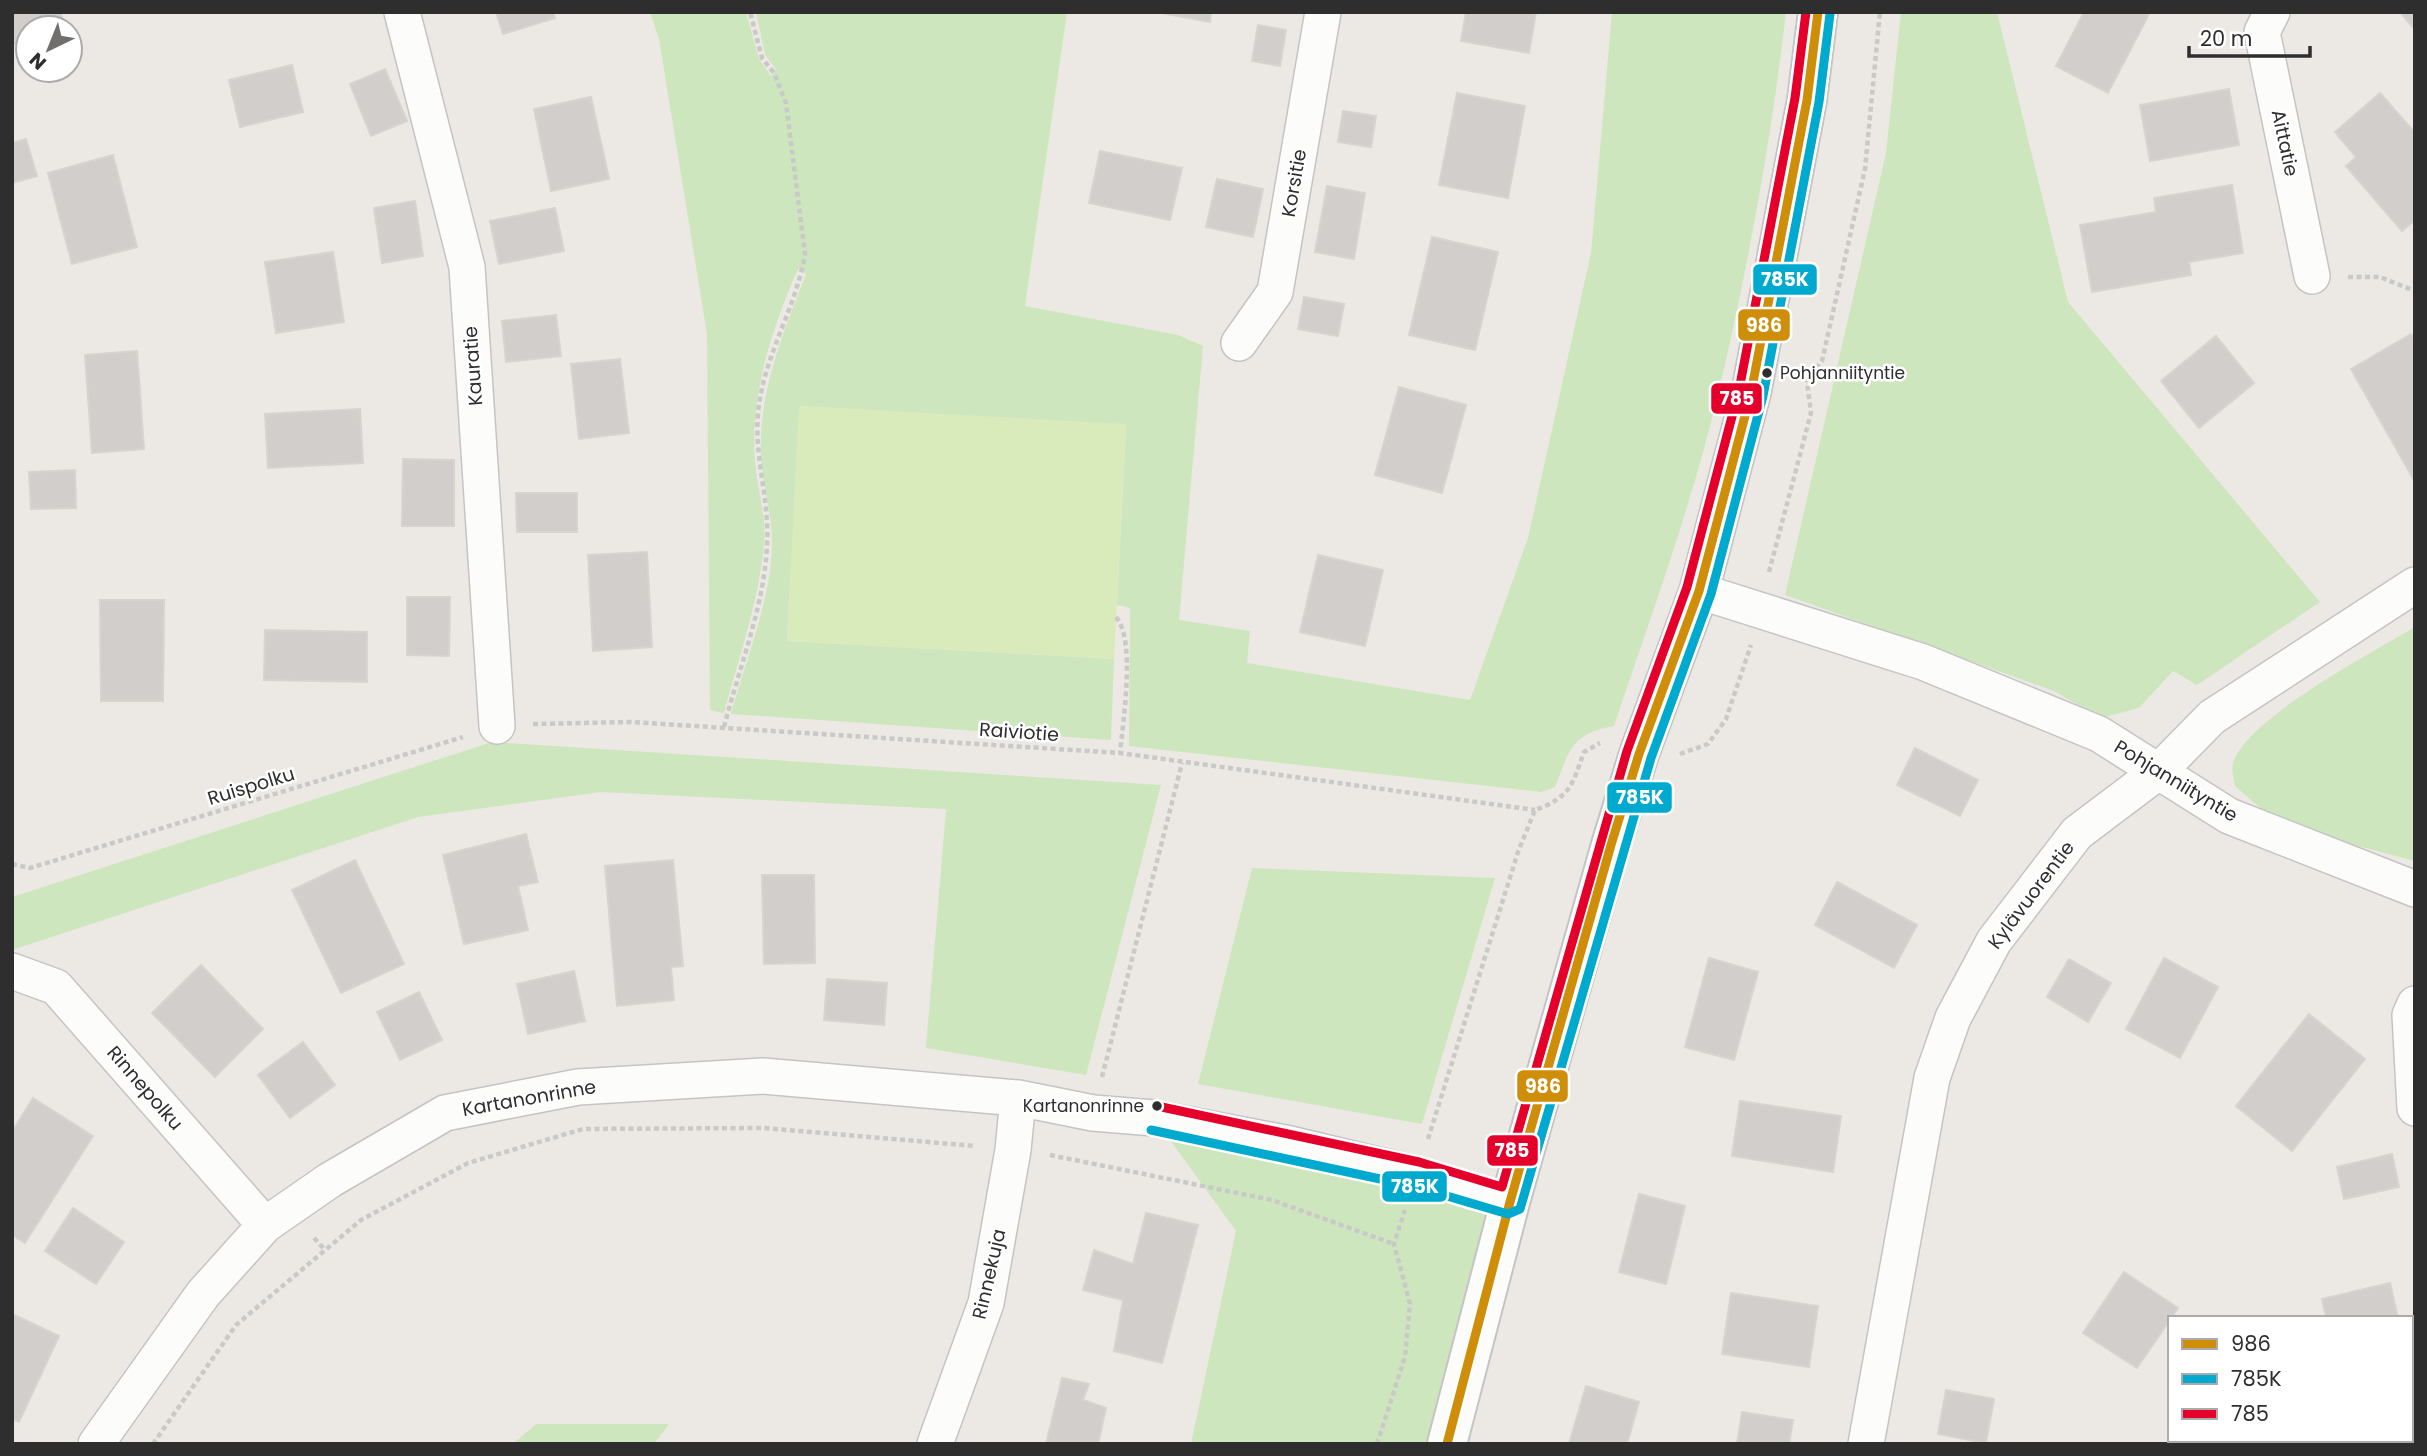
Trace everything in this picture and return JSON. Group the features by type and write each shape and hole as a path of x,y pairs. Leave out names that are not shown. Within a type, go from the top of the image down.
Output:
{"street":[{"name":"Kauratie","path":"402,12 467,267 497,726"},
{"name":"Korsitie","path":"1239,343 1275,292 1323,12"},
{"path":"1447,1444 1510,1202 1639,754 1699,591 1752,393 1807,100 1818,12"},
{"name":"Aittatie","path":"2272,12 2262,32 2312,276"},
{"name":"Kylävuorentie","path":"1866,1444 1931,1078 1953,1018 1994,941 2077,833 2158,772 2212,717 2415,585"},
{"name":"Pohjanniityntie","path":"1699,591 1923,662 2099,734 2229,816 2415,888"},
{"name":"Rinnepolku","path":"12,971 56,987 265,1224"},
{"path":"2415,1004 2410,1015 2415,1108"},
{"name":"Kartanonrinne","path":"96,1444 202,1294 265,1224 330,1180 445,1112 578,1087 763,1076 1018,1098 1093,1113 1154,1118 1290,1144 1416,1174 1510,1202"},
{"name":"Rinnekuja","path":"935,1444 986,1303 1013,1150 1018,1098"}],"path":[{"path":"724,727 762,591 768,544 757,459 758,411 768,362 802,272 805,254 786,103 774,73 762,58 750,12"},
{"path":"2312,276 2380,277 2415,291"},
{"path":"1116,617 1125,627 1120,753"},
{"name":"Raiviotie","path":"497,726 631,722 1120,753 1535,810"},
{"name":"Ruispolku","path":"12,864 30,868 497,726"},
{"path":"1093,1113 1182,763"},
{"path":"153,1444 236,1325 361,1220 468,1163 583,1129 764,1128 1013,1150 1081,1160 1272,1200 1394,1244 1410,1304 1409,1317 1405,1357 1377,1444"}],"green space":[{"path":"650,12 746,12 759,59 771,76 776,69 765,55 756,12 1067,12 1025,306 1178,335 1203,346 1179,620 1250,631 1247,663 1470,700 1528,538 1591,253 1612,12 1786,12 1759,198 1721,382 1685,512 1614,726 1599,729 1580,739 1569,754 1555,787 1541,792 1129,746 1130,608 1117,605 1126,425 800,406 787,641 1114,659 1111,740 731,714 768,585 772,532 762,469 761,434 774,364 806,274 798,269 772,338 756,411 755,460 765,535 757,588 724,713 710,710 707,334 659,39"},
{"path":"1901,12 1997,12 2068,302 2320,602 2197,685 2173,671 2139,708 2101,718 2054,691 1785,595 1886,153"},
{"path":"799,406 1126,424 1114,659 787,641"},
{"path":"2415,627 2415,861 2281,826 2235,786 2232,769 2234,760 2245,743 2264,724 2343,669"},
{"path":"492,742 1161,785 1086,1075 926,1048 946,809 601,792 418,817 12,950 12,897"},
{"path":"1252,868 1495,878 1422,1124 1198,1084"},
{"path":"1154,1118 1510,1202 1442,1444 1191,1444 1236,1231"},
{"path":"536,1424 669,1424 654,1444 513,1444"}],"building":[{"path":"12,12 60,12 61,14 14,14 14,44"},
{"path":"496,12 553,12 555,18 503,34"},
{"path":"1157,12 1211,12 1210,22"},
{"path":"1466,12 1536,12 1529,53 1461,41"},
{"path":"2084,12 2150,12 2108,93 2056,66"},
{"path":"2400,12 2415,12 2415,30"},
{"path":"1258,25 1286,30 1280,66 1252,61"},
{"path":"292,65 303,112 240,127 229,80"},
{"path":"385,69 407,121 371,136 350,84"},
{"path":"2229,89 2239,145 2150,161 2140,105"},
{"path":"1457,93 1525,106 1508,198 1439,185"},
{"path":"2380,93 2415,133 2415,220 2402,231 2346,166 2356,157 2335,132"},
{"path":"591,97 609,179 551,191 534,109"},
{"path":"1343,111 1376,116 1371,147 1338,142"},
{"path":"26,139 37,176 12,183 12,143"},
{"path":"1100,151 1182,168 1170,220 1089,203"},
{"path":"113,155 137,247 72,264 48,173"},
{"path":"1217,179 1263,189 1253,237 1206,227"},
{"path":"2232,185 2243,253 2189,262 2191,275 2092,292 2080,225 2156,212 2154,198"},
{"path":"1327,186 1365,193 1354,259 1315,252"},
{"path":"415,201 423,256 382,263 374,208"},
{"path":"555,208 564,251 499,264 490,221"},
{"path":"1432,237 1498,252 1475,350 1409,335"},
{"path":"333,252 344,322 276,333 265,262"},
{"path":"1304,297 1344,304 1338,336 1298,329"},
{"path":"556,315 561,356 506,362 502,321"},
{"path":"2411,334 2415,340 2415,482 2351,369"},
{"path":"2216,336 2254,383 2199,428 2161,381"},
{"path":"137,351 144,449 92,453 85,355"},
{"path":"620,359 629,433 579,439 571,364"},
{"path":"1399,387 1466,405 1442,493 1375,475"},
{"path":"360,409 363,463 268,468 265,414"},
{"path":"403,459 454,460 454,526 402,526"},
{"path":"75,470 76,508 31,509 29,472"},
{"path":"516,493 577,493 577,532 517,532"},
{"path":"647,552 652,647 593,651 588,555"},
{"path":"1318,555 1383,570 1365,646 1300,632"},
{"path":"407,597 450,597 449,656 407,655"},
{"path":"100,600 164,600 163,701 101,701"},
{"path":"265,630 367,632 367,682 264,680"},
{"path":"1915,748 1978,780 1960,816 1897,785"},
{"path":"526,834 538,882 518,886 528,930 464,944 443,855"},
{"path":"355,860 404,964 341,993 292,890"},
{"path":"673,860 683,966 671,967 674,1000 617,1006 605,866"},
{"path":"762,875 814,875 815,963 764,964"},
{"path":"1837,882 1917,925 1894,968 1815,925"},
{"path":"1709,958 1758,972 1734,1060 1685,1047"},
{"path":"2164,958 2218,987 2180,1058 2126,1029"},
{"path":"2069,959 2111,983 2088,1022 2047,997"},
{"path":"201,965 263,1029 215,1077 152,1013"},
{"path":"574,971 585,1021 528,1034 517,984"},
{"path":"827,979 887,983 884,1025 824,1020"},
{"path":"419,992 442,1040 400,1060 377,1012"},
{"path":"2309,1014 2365,1059 2292,1151 2236,1106"},
{"path":"303,1042 335,1085 290,1118 258,1075"},
{"path":"33,1098 93,1136 25,1243 12,1235 12,1132"},
{"path":"1740,1101 1841,1116 1833,1172 1732,1156"},
{"path":"2392,1154 2399,1187 2344,1199 2337,1167"},
{"path":"1639,1194 1685,1206 1666,1284 1619,1272"},
{"path":"73,1208 124,1242 96,1284 45,1251"},
{"path":"1146,1213 1198,1225 1162,1363 1114,1351 1123,1300 1083,1290 1094,1250 1133,1264"},
{"path":"2124,1272 2178,1308 2173,1316 2168,1316 2168,1323 2137,1368 2083,1333"},
{"path":"2390,1283 2398,1316 2326,1316 2322,1299"},
{"path":"1731,1293 1818,1306 1809,1367 1722,1354"},
{"path":"12,1314 59,1336 19,1422 12,1419"},
{"path":"1062,1378 1089,1384 1083,1400 1106,1408 1098,1444 1046,1444"},
{"path":"1586,1386 1639,1402 1627,1444 1569,1444"},
{"path":"1946,1390 1994,1399 1986,1443 1938,1434"},
{"path":"1742,1412 1793,1420 1789,1444 1737,1444"},
{"path":"2235,1442 2271,1442 2270,1444 2234,1444"}],"transit line":[{"name":"785","path":"1157,1106 1419,1162 1502,1187 1627,751 1687,587 1739,390 1795,98 1806,12"},
{"name":"986","path":"1447,1444 1510,1202 1611,845 1639,754 1699,591 1751,393 1807,100 1818,12"},
{"name":"785K","path":"1151,1130 1413,1186 1508,1214 1520,1209 1651,758 1711,594 1763,396 1819,102 1830,14"}],"place":[{"name":"Pohjanniityntie","path":"1767,373"},
{"name":"Kartanonrinne","path":"1157,1106"}]}
